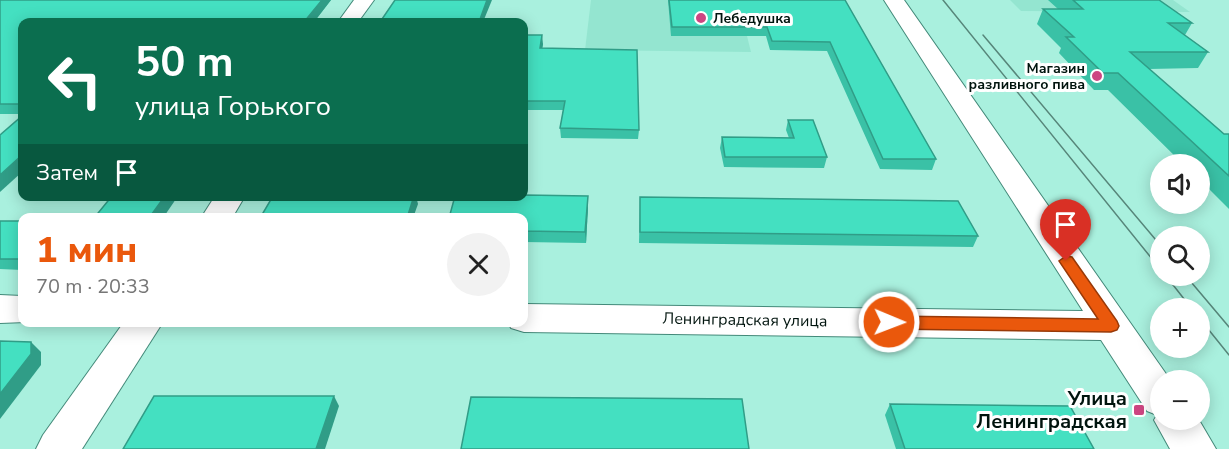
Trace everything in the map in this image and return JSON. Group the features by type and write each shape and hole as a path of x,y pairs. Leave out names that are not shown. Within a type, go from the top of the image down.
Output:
{"street":[{"path":"351,18 364,0"},
{"path":"894,0 1150,383"},
{"path":"0,309 18,310"},
{"name":"Ленинградская улица","path":"528,318 1111,326"},
{"path":"58,449 142,327"},
{"path":"1182,430 1194,449"}],"shaded area":[{"path":"591,0 738,0 751,52 585,50"},
{"path":"1010,0 1173,0 1190,12 1021,11"}],"building":[{"path":"0,0 322,0 307,18 18,18 18,104 0,104"},
{"path":"395,0 487,0 480,18 383,18"},
{"path":"669,0 845,0 936,159 883,159 830,42 772,41 767,27 672,27"},
{"path":"1073,0 1159,0 1192,23 1168,23 1208,52 1130,52 1224,134 1229,134 1229,176 1210,158 1210,154 1205,154 1118,73 1103,73 1066,37 1074,37 1043,9 1083,9"},
{"path":"528,35 542,35 540,48 637,50 639,130 560,128 565,101 528,101"},
{"path":"18,119 18,159 0,175 0,135"},
{"path":"788,120 813,120 827,157 725,157 722,137 794,138"},
{"path":"528,195 588,196 585,232 528,231 528,213 450,213 454,201 528,201"},
{"path":"640,197 958,201 978,236 640,232"},
{"path":"108,201 161,201 153,213 98,213"},
{"path":"270,201 412,201 409,213 263,213"},
{"path":"0,221 18,221 18,259 0,259"},
{"path":"0,341 31,342 31,354 0,394"},
{"path":"154,396 334,396 316,449 123,449"},
{"path":"471,397 742,399 749,449 461,449"},
{"path":"890,404 1070,406 1094,449 905,449"}],"tram line":[{"path":"943,0 1150,256"},
{"path":"983,35 1150,233"},
{"path":"1174,286 1183,298"},
{"path":"1194,286 1229,327"},
{"path":"1210,331 1229,355"}],"place":[{"name":"Лебедушка","path":"701,18"},
{"name":"Магазин разливного пива","path":"1097,76"},
{"name":"Улица Ленинградская","path":"1139,410"}],"route":[{"path":"889,322 1111,326 1066,261"}]}
